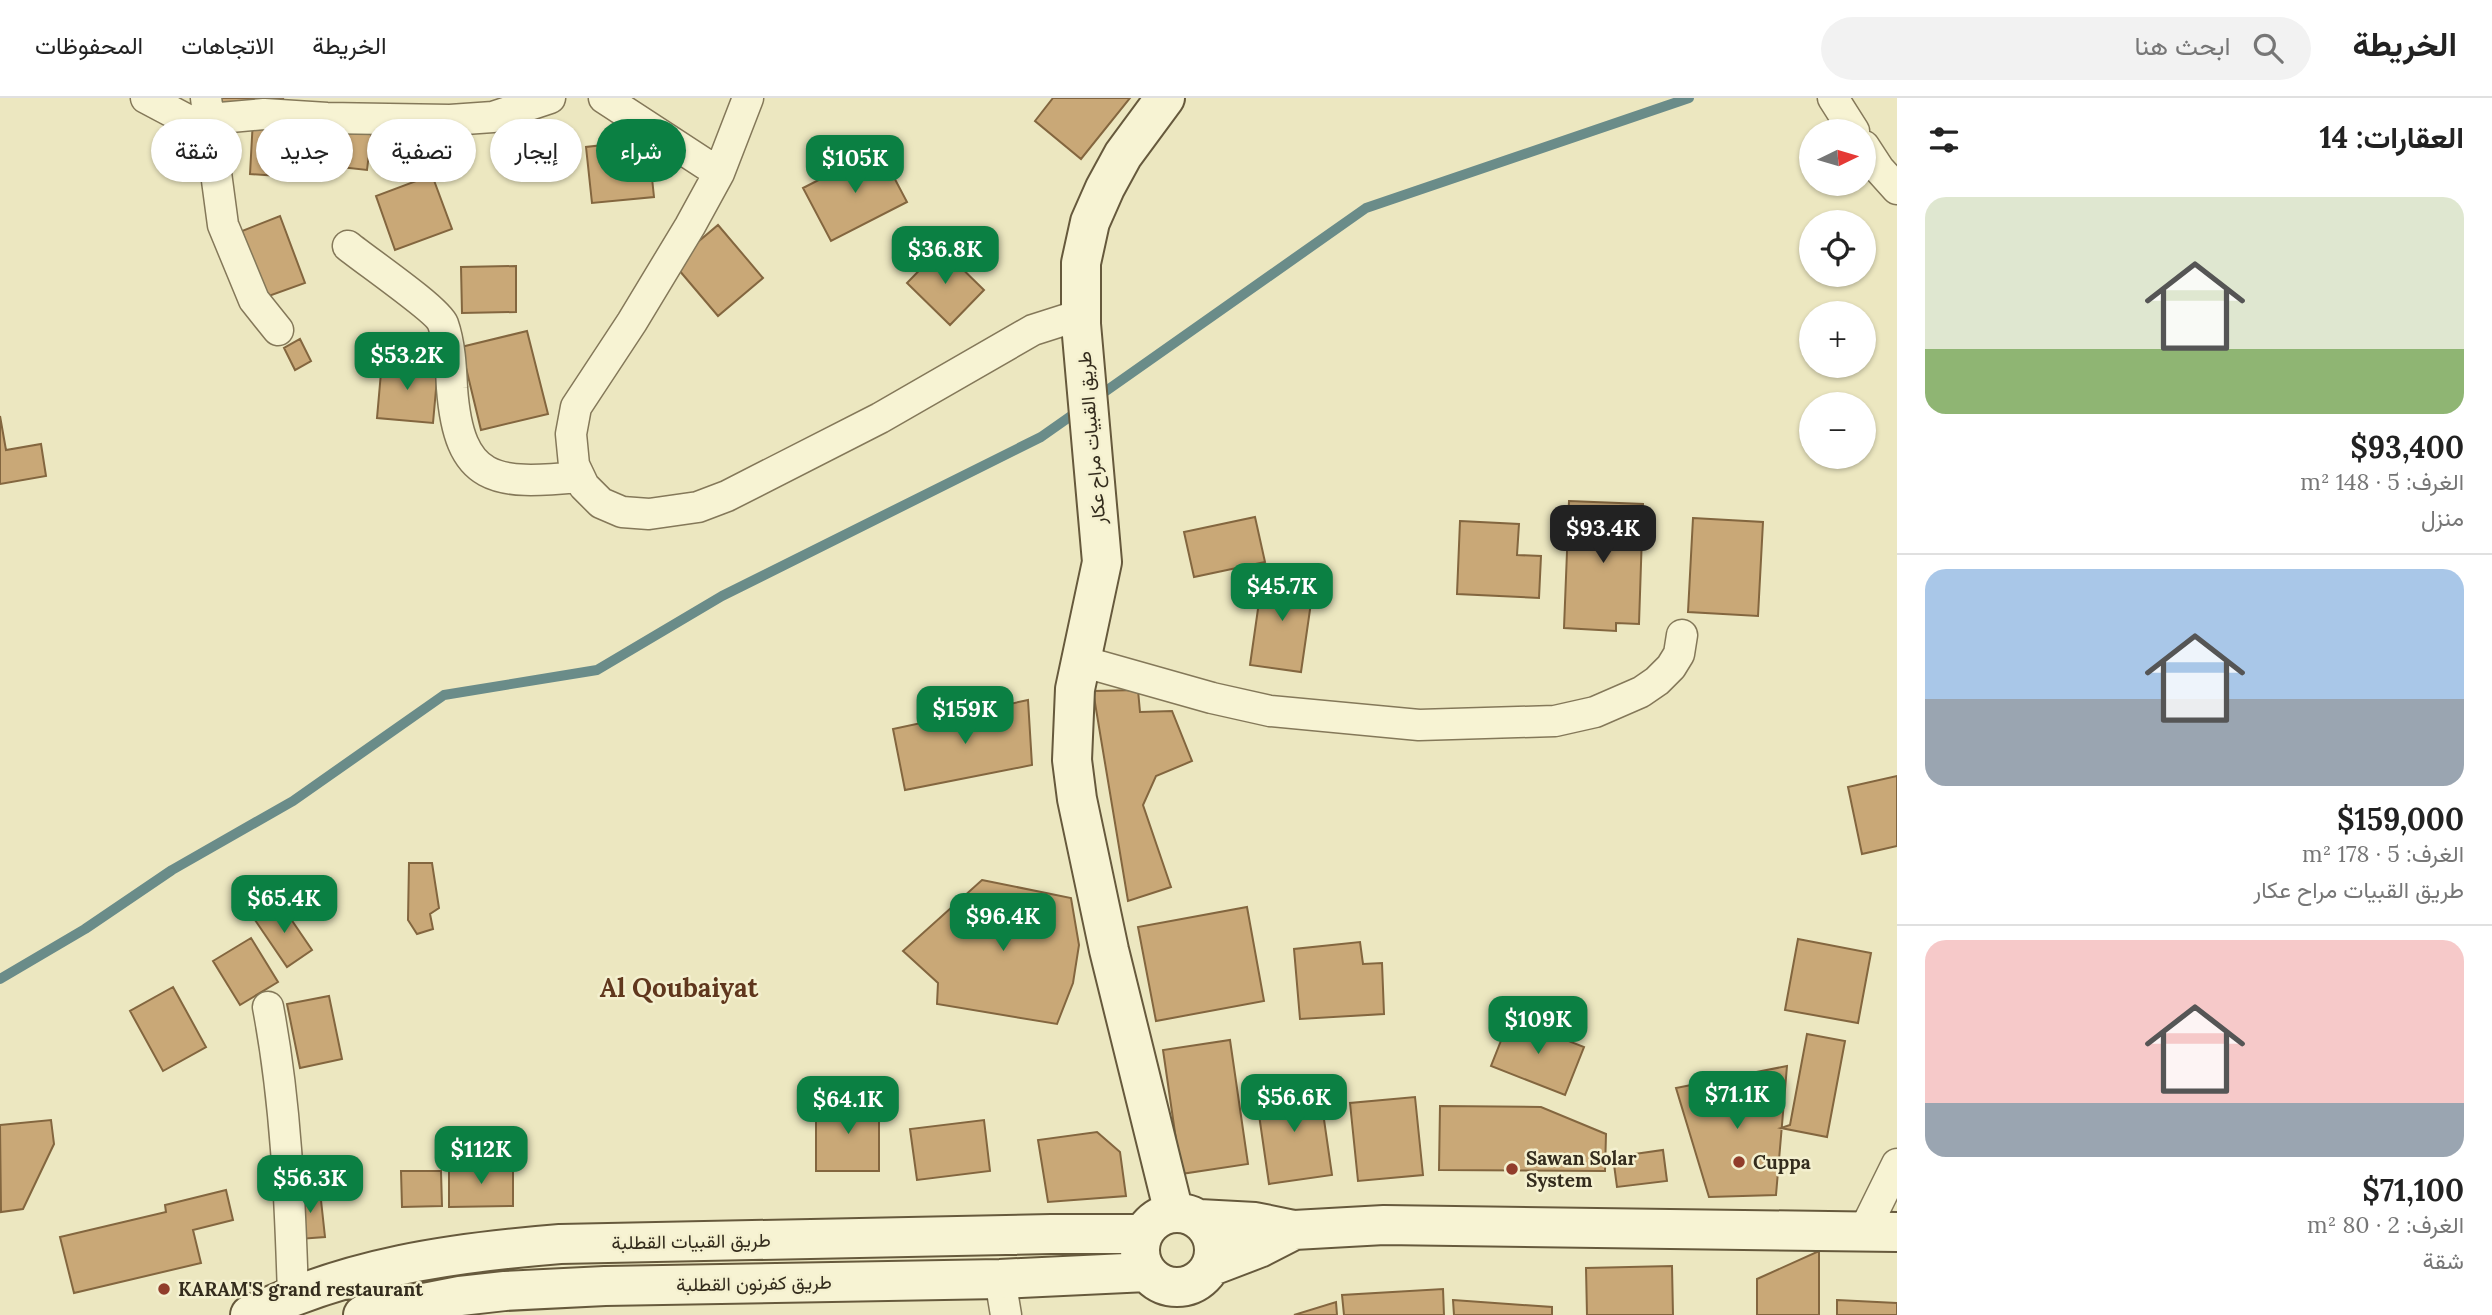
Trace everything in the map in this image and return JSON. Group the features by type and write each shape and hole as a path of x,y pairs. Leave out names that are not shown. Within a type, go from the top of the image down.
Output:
{"main road":[{"name":"طريق القبيات مراح عكار","path":"1165,98 1123,155 1090,222 1080,272 1080,319 1102,552 1073,715 1072,760 1074,784 1112,961 1187,1216"},
{"path":"1187,1216 1208,1228 1215,1253 1212,1266 1204,1277 1193,1285 1160,1291 1141,1260 1140,1247 1143,1234 1151,1223 1162,1216 1187,1216 1255,1222 1294,1230 1384,1225 1880,1231"},
{"path":"1212,1266 1259,1248 1294,1230"},
{"name":"طريق القبيات القطلبة","path":"250,1315 293,1296 377,1270 439,1256 560,1244 1143,1234"},
{"name":"طريق كفرنون القطلبة","path":"363,1315 460,1296 506,1303 645,1285 1003,1297 1160,1291"}],"street":[{"path":"146,98 209,117 264,114 450,120 493,117 550,98"},
{"path":"604,98 719,173"},
{"path":"748,98 719,173 690,226 576,407 572,420 571,450 579,477 601,503 622,512 649,514 698,507 758,482 880,418 1034,330 1080,319"},
{"path":"1833,98 1846,119"},
{"path":"209,117 223,225 254,300 278,330"},
{"path":"1876,164 1897,189"},
{"path":"348,246 430,309 443,324 450,360 456,421 461,439 475,464 485,472 512,480 579,477"},
{"path":"1081,661 1212,698 1270,711 1419,725 1555,721 1595,712 1641,692 1671,667 1679,654 1682,635"},
{"path":"268,1007 278,1060 285,1125 293,1296"},
{"path":"1880,1231 1897,1164"}],"building":[{"path":"220,98 284,98 224,109"},
{"path":"1053,98 1130,98 1081,159 1035,121"},
{"path":"253,119 256,119 256,174 250,174"},
{"path":"353,127 367,128 367,170 353,168"},
{"path":"596,146 596,182 652,182 654,197 592,203 586,147"},
{"path":"879,149 907,202 831,241 803,188"},
{"path":"413,182 435,182 452,229 395,250 376,196"},
{"path":"280,216 305,283 266,297 242,231"},
{"path":"718,225 763,278 718,316 673,263"},
{"path":"941,248 984,290 950,325 907,283"},
{"path":"516,266 516,312 462,313 461,267"},
{"path":"527,331 548,414 481,430 461,347"},
{"path":"300,339 311,361 295,370 284,348"},
{"path":"382,361 438,367 433,423 377,418"},
{"path":"0,416 6,450 41,444 46,476 0,484"},
{"path":"1569,501 1643,504 1639,624 1616,623 1616,631 1564,628"},
{"path":"1255,517 1265,562 1194,577 1184,532"},
{"path":"1693,518 1763,522 1758,616 1688,612"},
{"path":"1460,521 1519,524 1517,555 1541,556 1539,598 1457,594"},
{"path":"1263,574 1314,582 1301,672 1250,665"},
{"path":"1138,690 1140,712 1172,711 1192,761 1156,776 1143,805 1171,887 1128,901 1093,691"},
{"path":"1028,700 1032,765 905,790 893,729"},
{"path":"1897,776 1897,846 1862,854 1848,787"},
{"path":"409,863 432,863 439,908 430,914 433,929 417,934 408,920"},
{"path":"982,880 1071,898 1079,945 1073,983 1057,1024 937,1004 938,983 903,951"},
{"path":"280,903 312,950 287,967 255,920"},
{"path":"1247,907 1264,1001 1156,1021 1138,927"},
{"path":"251,938 278,982 240,1005 213,961"},
{"path":"1798,939 1871,953 1858,1023 1785,1010"},
{"path":"1360,942 1363,964 1382,963 1384,1014 1300,1019 1294,949"},
{"path":"173,987 206,1047 163,1071 130,1011"},
{"path":"329,996 342,1059 300,1068 287,1004"},
{"path":"1510,1018 1584,1047 1565,1095 1491,1066"},
{"path":"1807,1034 1845,1041 1827,1137 1781,1128 1790,1125"},
{"path":"1230,1040 1248,1164 1181,1174 1163,1050"},
{"name":"Cuppa","path":"1787,1066 1776,1195 1709,1197 1676,1088"},
{"path":"1319,1085 1332,1175 1269,1184 1256,1094"},
{"path":"1415,1097 1423,1175 1358,1181 1350,1103"},
{"path":"816,1101 879,1101 879,1171 816,1171"},
{"path":"1440,1106 1541,1107 1606,1134 1605,1171 1439,1170"},
{"path":"51,1120 54,1144 23,1209 1,1212 0,1125"},
{"path":"984,1120 990,1171 917,1180 910,1129"},
{"path":"1097,1132 1120,1152 1126,1196 1048,1202 1038,1140"},
{"path":"1663,1150 1667,1181 1617,1187 1613,1157"},
{"path":"449,1165 513,1165 513,1206 449,1207"},
{"path":"401,1171 441,1171 442,1206 402,1207"},
{"path":"226,1190 233,1220 193,1230 201,1263 74,1293 60,1237 166,1212 165,1205"},
{"path":"320,1191 325,1237 299,1239 295,1193"},
{"path":"1819,1251 1819,1315 1757,1315 1757,1279"},
{"path":"1672,1266 1673,1315 1587,1315 1586,1268"},
{"path":"1443,1289 1444,1315 1344,1315 1342,1295"},
{"path":"1453,1300 1552,1307 1552,1315 1454,1315"},
{"path":"1837,1300 1897,1303 1897,1315 1837,1315"},
{"path":"1336,1302 1337,1315 1294,1315"}],"waterway":[{"path":"1096,398 1366,208 1689,98"},
{"path":"0,979 85,929 172,870 293,801 444,695 597,670 722,596 1041,437 1078,411"}],"place":[{"name":"Cuppa","path":"1739,1162"},
{"name":"Sawan Solar System","path":"1512,1169"},
{"name":"KARAM'S grand restaurant","path":"164,1289"}],"district":[{"name":"Al Qoubaiyat","path":"679,987"}]}
